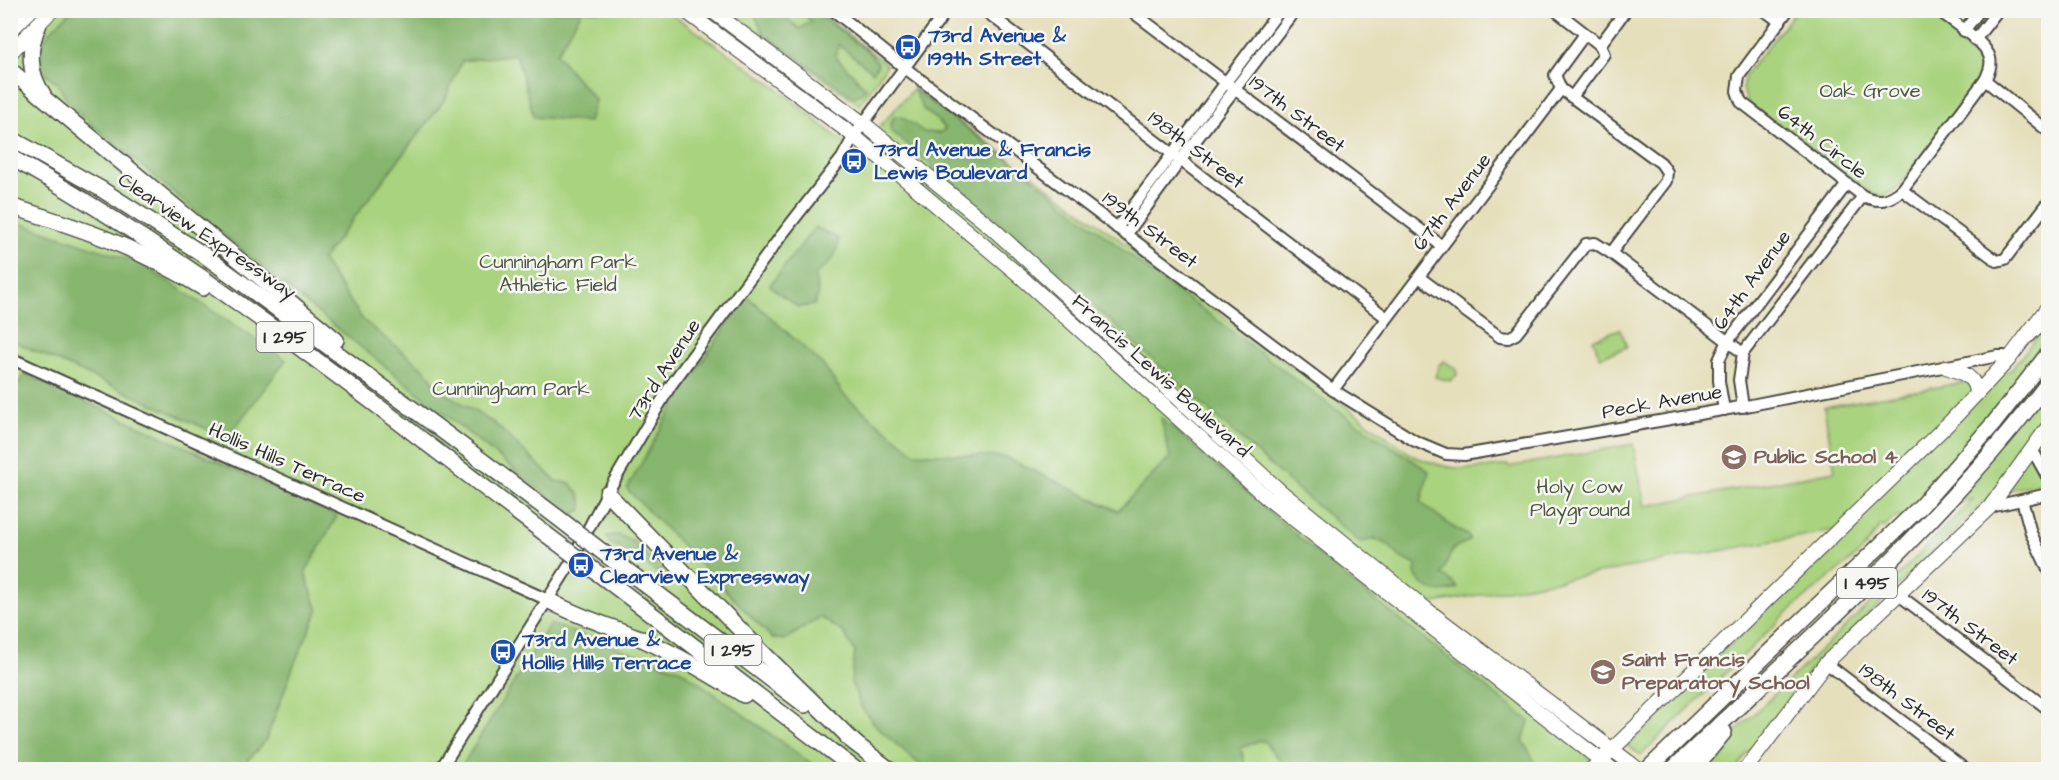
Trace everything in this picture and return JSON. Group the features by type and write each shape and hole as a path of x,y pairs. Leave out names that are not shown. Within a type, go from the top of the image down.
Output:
{"highway":[{"path":"35,17 31,64 37,86 53,105"},
{"path":"10,70 448,435"},
{"name":"Clearview Expressway","path":"10,138 101,189 253,290 890,770"},
{"name":"Clearview Expressway","path":"10,157 169,253 219,288 856,770"},
{"path":"10,206 101,236 145,255 185,277 321,364"},
{"path":"2028,335 2049,316"},
{"name":"I 495","path":"1647,770 1921,506 1994,423 2049,354"},
{"name":"I 495","path":"1672,770 1900,552 1948,503 2049,383"},
{"path":"607,493 760,650 856,744"},
{"path":"548,600 570,612 630,634 683,659 822,744"},
{"path":"1693,770 1721,735 1815,633"},
{"path":"1636,767 1706,713"}],"main road":[{"path":"10,31 52,10"},
{"name":"Francis Lewis Boulevard","path":"684,10 854,136 1019,275 1267,498 1596,765 1613,770"},
{"name":"Francis Lewis Boulevard","path":"711,10 864,124 991,227 1280,491 1426,609 1636,767"},
{"path":"10,52 35,17"},
{"path":"1596,765 1976,394 2010,359 2049,307"},
{"path":"1946,367 1963,372 1971,379 1975,384 1976,394"},
{"path":"1745,770 1826,663 1990,507 2049,427"}],"street":[{"name":"199th Street","path":"833,10 905,68 1333,390"},
{"name":"73rd Avenue","path":"440,770 570,564 607,493 671,385 780,236 842,158 854,136 947,10"},
{"name":"198th Street","path":"984,10 1387,318"},
{"name":"197th Street","path":"1130,10 1442,246"},
{"path":"1126,235 1226,82 1280,10"},
{"path":"1117,228 1235,89 1295,10"},
{"path":"1555,10 1597,43 1604,54 1572,97"},
{"path":"1597,43 1617,10"},
{"path":"1597,43 1626,10"},
{"path":"1764,10 1780,22"},
{"name":"64th Circle","path":"1788,10 1739,76 1737,91 1741,102 1863,196 1875,201 1891,199 1902,190"},
{"path":"1938,10 1983,46 1990,58 1990,70 1985,80 1902,190 1997,261 2005,259 2046,210"},
{"path":"1964,30 1980,10"},
{"path":"1975,40 1998,10"},
{"path":"1585,34 1555,75 1561,89 1661,163 1667,172 1666,181 1611,253"},
{"path":"1985,80 2049,131"},
{"name":"67th Avenue","path":"1333,390 1561,89"},
{"name":"64th Avenue","path":"1724,410 1719,381 1719,360 1728,341 1847,184"},
{"name":"64th Avenue","path":"1743,407 1739,380 1743,353 1863,196"},
{"path":"1419,277 1500,337 1508,338 1516,334 1586,244 1595,243 1743,353"},
{"path":"1795,252 1811,264"},
{"name":"Peck Avenue","path":"1333,390 1415,441 1446,454 1464,455 1743,407 1998,356 2010,359"},
{"name":"Hollis Hills Terrace","path":"10,358 548,600"},
{"path":"2032,449 2049,478"},
{"path":"1990,507 2049,494"},
{"path":"2022,500 2031,533 2049,569"},
{"name":"197th Street","path":"1899,595 2049,708"},
{"name":"198th Street","path":"1826,663 1966,770"}],"green space":[{"name":"Cunningham Park","path":"11,11 667,11 776,87 856,153 914,88 1413,456 1449,467 1482,468 1508,465 1509,467 1633,444 1645,506 1835,471 1824,407 1978,380 2011,370 2048,322 2048,335 2025,366 2048,359 2048,481 1993,494 1809,672 1736,769 1700,769 1732,735 1891,583 1973,499 1892,519 1884,528 1881,526 1862,551 1788,612 1641,755 1627,746 1851,527 1402,609 1603,769 11,769 10,380 25,358 11,351"},
{"path":"71,11 582,11 556,54 595,100 589,122 534,117 516,54 462,61 445,99 322,260 363,320 424,369 442,391 494,423 556,481 570,483 581,499 581,511 570,514 307,304 71,107 58,84 41,70 40,50 46,36"},
{"path":"729,11 818,11 887,65 860,105"},
{"path":"753,11 777,11 800,29 811,21 799,11 814,11 870,53 878,64 873,72 839,45 835,56 866,88 854,97 764,34"},
{"name":"Oak Grove","path":"1796,11 1926,11 1982,53 1984,74 1897,189 1884,196 1875,195 1749,104 1742,89 1745,75"},
{"path":"914,90 1024,171 1163,282 1328,404 1429,471 1421,503 1454,528 1469,536 1469,541 1453,550 1442,574 1458,588 1439,591 1428,588 1415,574 1416,565 1401,558 1388,545 1376,539 1360,542 1291,484 1031,250 890,130 895,116 902,117 924,132 940,133 945,129 923,109"},
{"path":"11,220 142,264 286,360 227,438 11,340"},
{"path":"815,227 839,239 838,246 832,260 815,275 818,295 814,305 798,307 770,285"},
{"path":"747,296 823,365 844,395 915,453 1005,457 1118,511 1170,457 1161,418 1339,572 1529,721 1523,741 1532,756 1535,769 1287,769 1263,740 1241,748 1246,769 925,769 878,728 862,708 851,682 855,652 844,633 820,617 785,640 772,638 627,489 680,394"},
{"path":"1620,329 1627,347 1600,357 1593,339"},
{"path":"1444,361 1456,369 1457,375 1450,381 1435,377 1439,365"},
{"path":"25,374 337,516 305,573 318,611 295,662 266,740 240,769 11,769 10,395"},
{"path":"618,535 632,541 671,580 668,583 641,560 609,543 606,536"},
{"path":"550,624 681,670 819,769 460,769"}],"place":[{"name":"73rd Avenue & 199th Street","path":"908,47"},
{"name":"73rd Avenue & Francis Lewis Boulevard","path":"854,161"},
{"name":"Public School 4","path":"1734,457"},
{"name":"73rd Avenue & Clearview Expressway","path":"581,565"},
{"name":"73rd Avenue & Hollis Hills Terrace","path":"503,652"},
{"name":"Saint Francis Preparatory School","path":"1603,672"}],"park label":[{"name":"Cunningham Park Athletic Field","path":"558,274"},
{"name":"Holy Cow Playground","path":"1580,498"}]}
